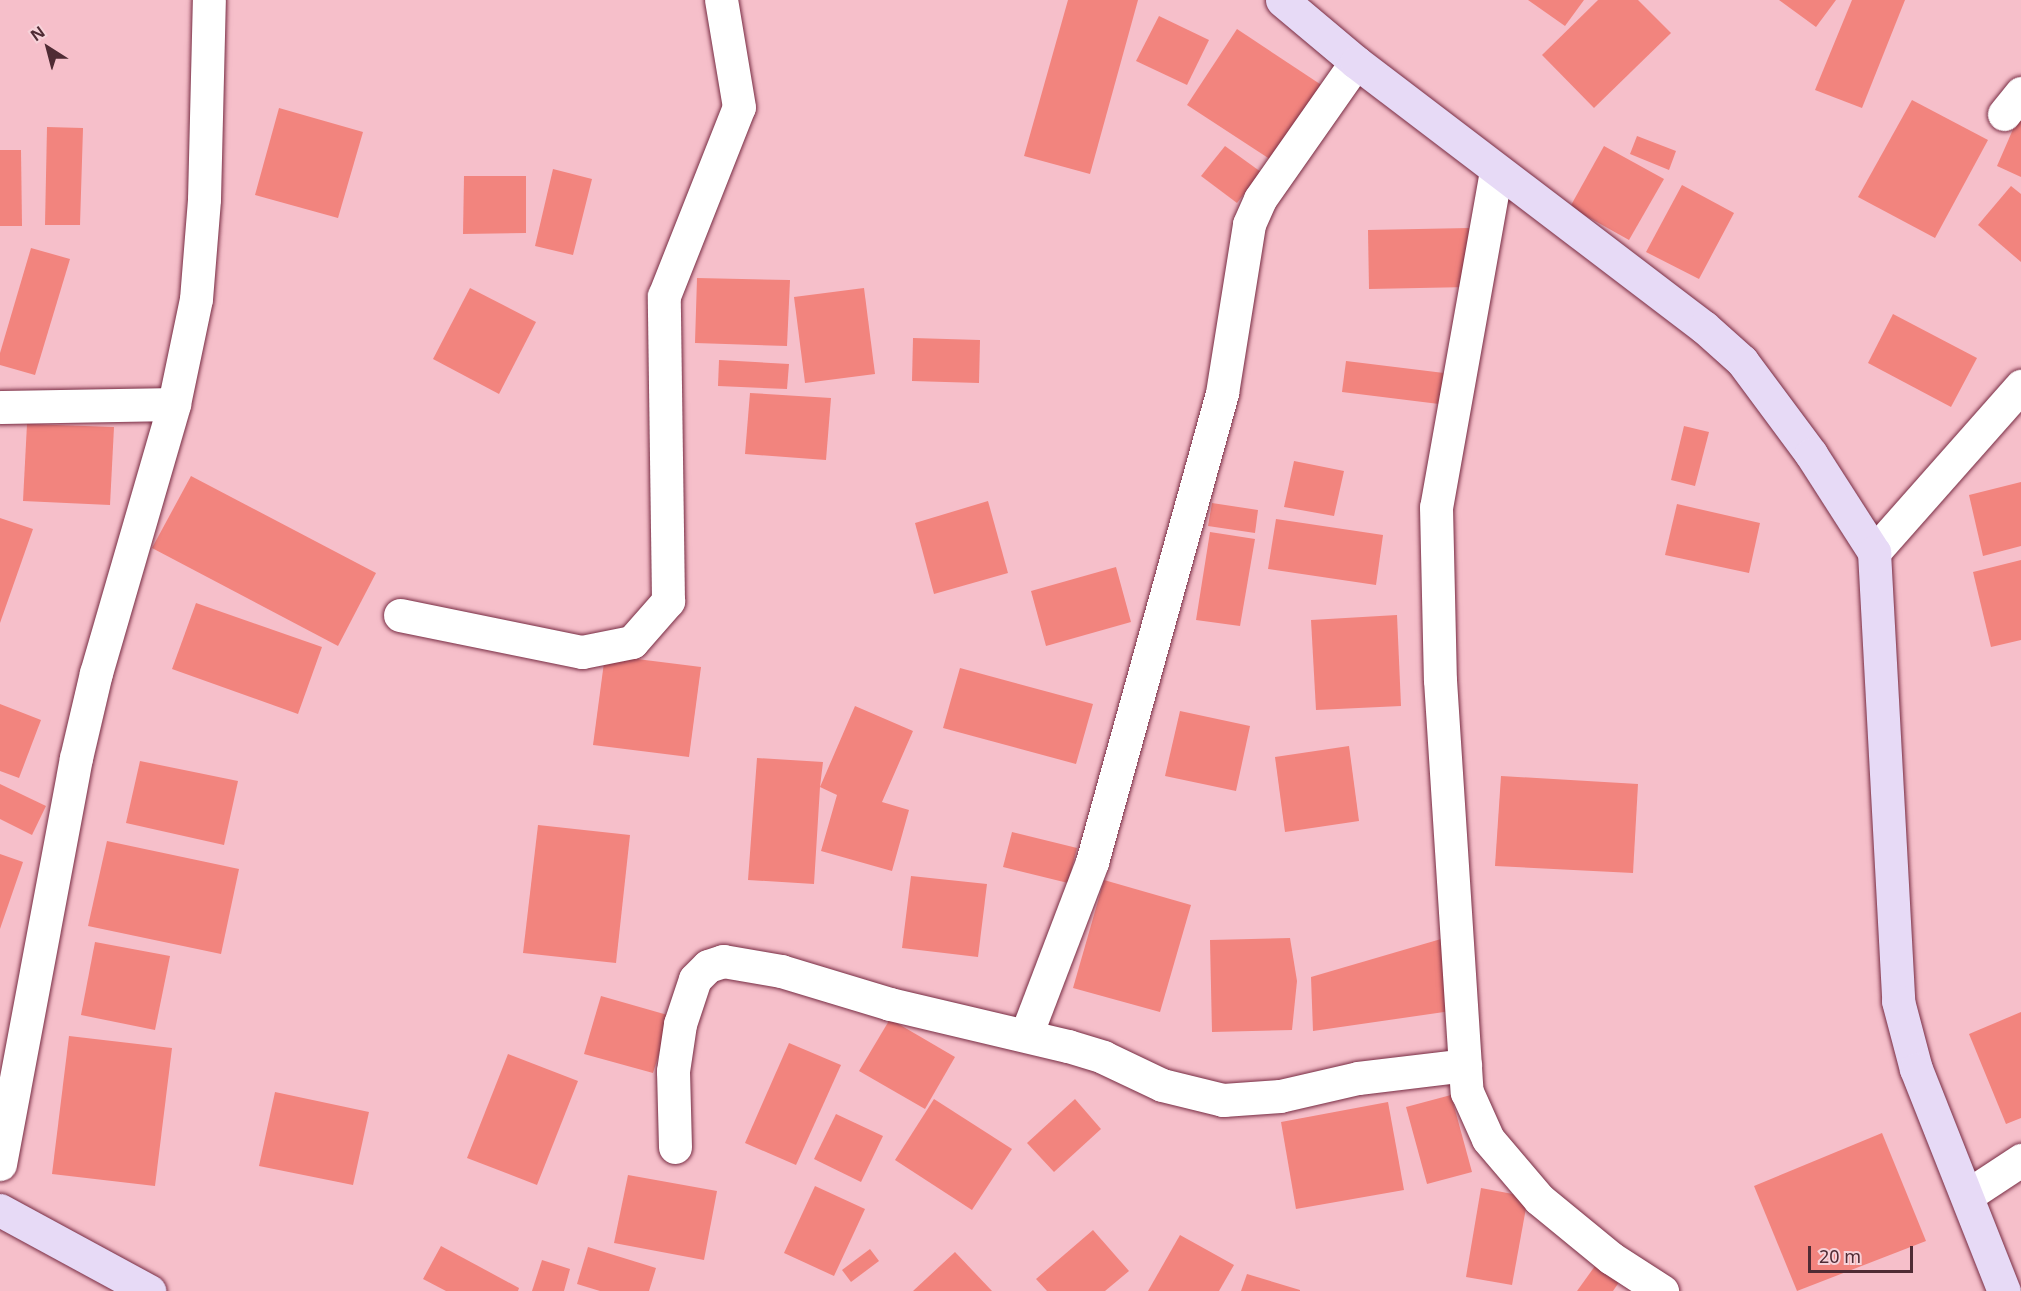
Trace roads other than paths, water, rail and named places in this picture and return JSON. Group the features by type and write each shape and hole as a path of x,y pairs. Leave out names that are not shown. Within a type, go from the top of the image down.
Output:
{"main road":[{"path":"1282,0 1356,63 1704,327 1742,361 1811,454 1874,552 1898,1001 1916,1069 1968,1195 2004,1291"},
{"path":"0,1210 149,1291"}],"street":[{"path":"0,1164 76,758 96,674 174,404 197,288 204,199 209,0"},
{"path":"400,615 582,652 632,642 668,601 664,296 739,107 721,0"},
{"path":"1026,1035 1092,862 1216,416 1249,224 1260,200 1356,63"},
{"path":"1496,171 1436,507 1441,692 1467,1092 1488,1139 1539,1199 1611,1258 1662,1291"},
{"path":"1874,552 2021,386"},
{"path":"0,407 174,404"},
{"path":"675,1147 673,1071 680,1024 695,979 708,966 723,961 781,971 890,1004 1026,1035 1103,1057 1162,1085 1223,1100 1280,1096 1358,1078 1465,1065"},
{"path":"1968,1195 2021,1160"}]}
